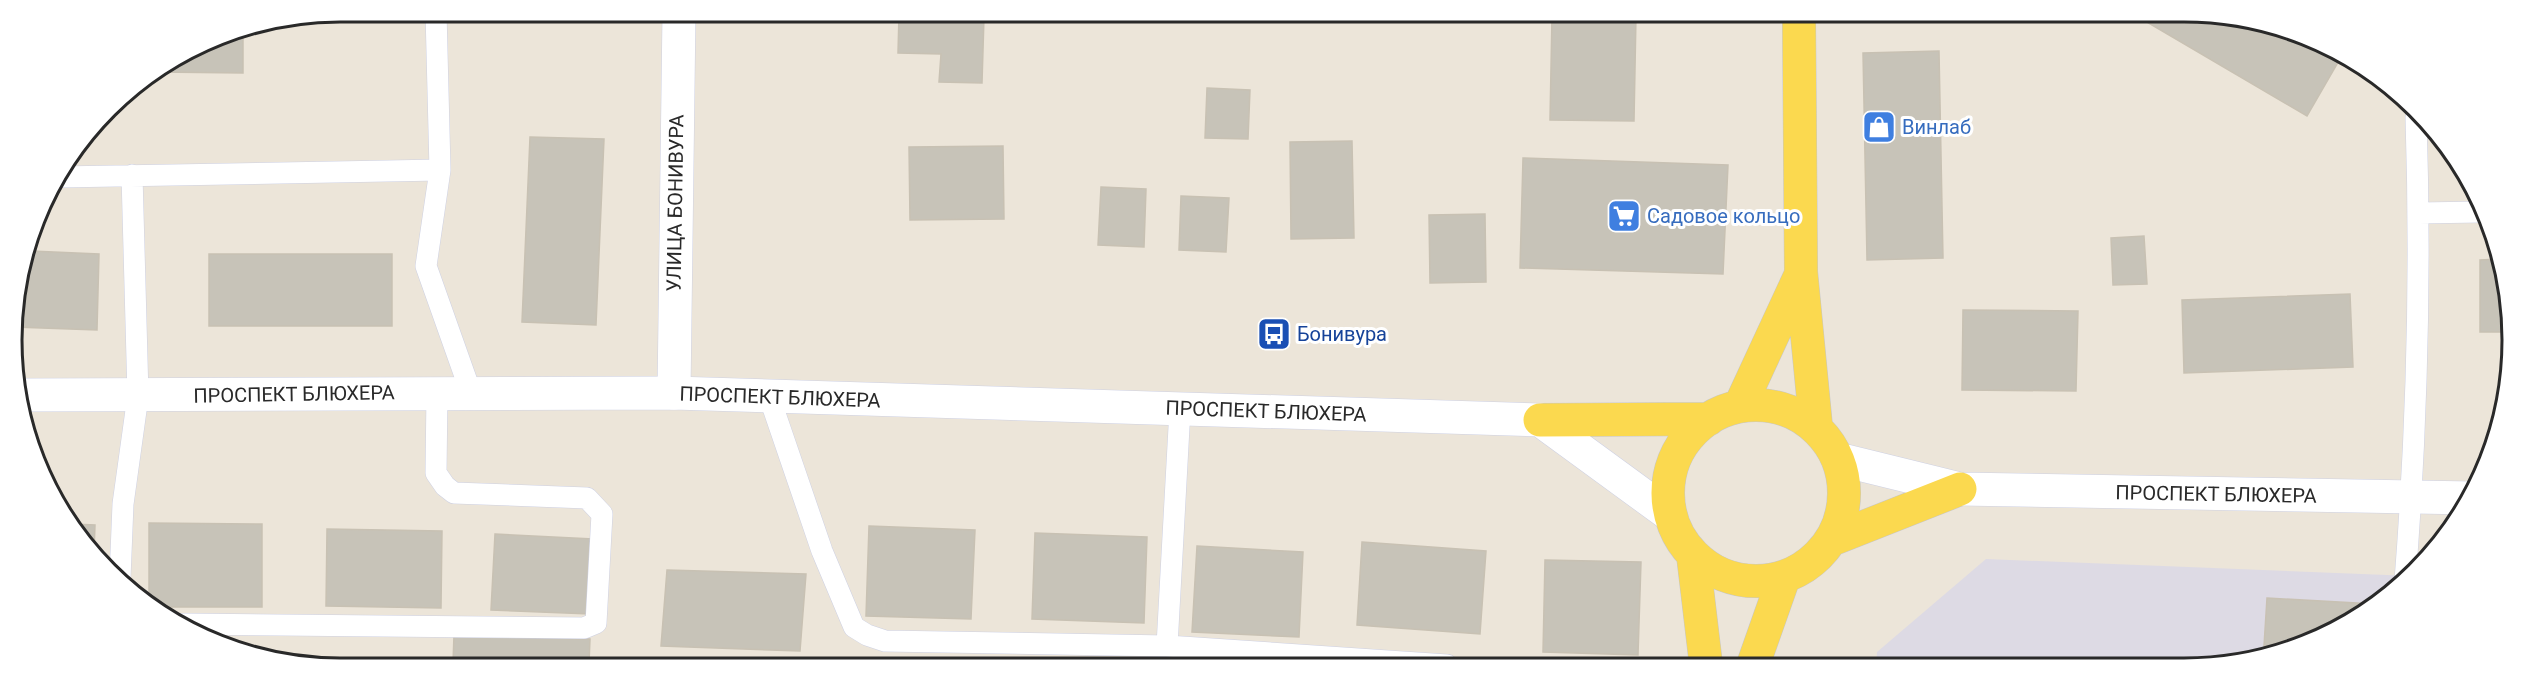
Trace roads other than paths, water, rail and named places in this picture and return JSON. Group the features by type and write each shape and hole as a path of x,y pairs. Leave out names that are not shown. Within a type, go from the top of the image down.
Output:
{"main road":[{"path":"1799,22 1801,272 1816,427"},
{"path":"1740,406 1801,272"},
{"path":"1740,406 1774,407 1793,413 1816,427 1829,442 1838,459 1845,486 1843,514 1832,540 1812,562 1784,577 1760,582 1735,580 1712,570 1693,555 1679,536 1670,515 1668,487 1674,461 1688,437 1709,419 1740,406"},
{"path":"1540,420 1709,419"},
{"path":"1832,540 1960,489"},
{"path":"1693,555 1705,658"},
{"path":"1755,658 1784,577"}],"street":[{"name":"УЛИЦА БОНИВУРА","path":"674,393 679,22"},
{"name":"ПРОСПЕКТ БЛЮХЕРА","path":"27,395 674,393 1540,420"},
{"path":"1540,420 1670,515"},
{"name":"ПРОСПЕКТ БЛЮХЕРА","path":"1838,459 1960,489 2461,498"}],"lane":[{"path":"436,22 440,170 426,266 471,393"},
{"path":"2406,568 2411,498 2419,213 2416,123"},
{"path":"68,177 440,170"},
{"path":"120,569 123,504 138,396 132,175"},
{"path":"2419,213 2475,212"},
{"path":"196,624 584,628 596,623 602,514 587,498 454,493 445,486 436,473 437,393"},
{"path":"769,396 822,551 854,627 867,635 885,641 1167,646 1344,658"},
{"path":"1167,646 1180,409"}],"place":[{"name":"Винлаб","path":"1879,127"},
{"name":"Садовое кольцо","path":"1624,216"},
{"name":"Бонивура","path":"1274,334"}]}
